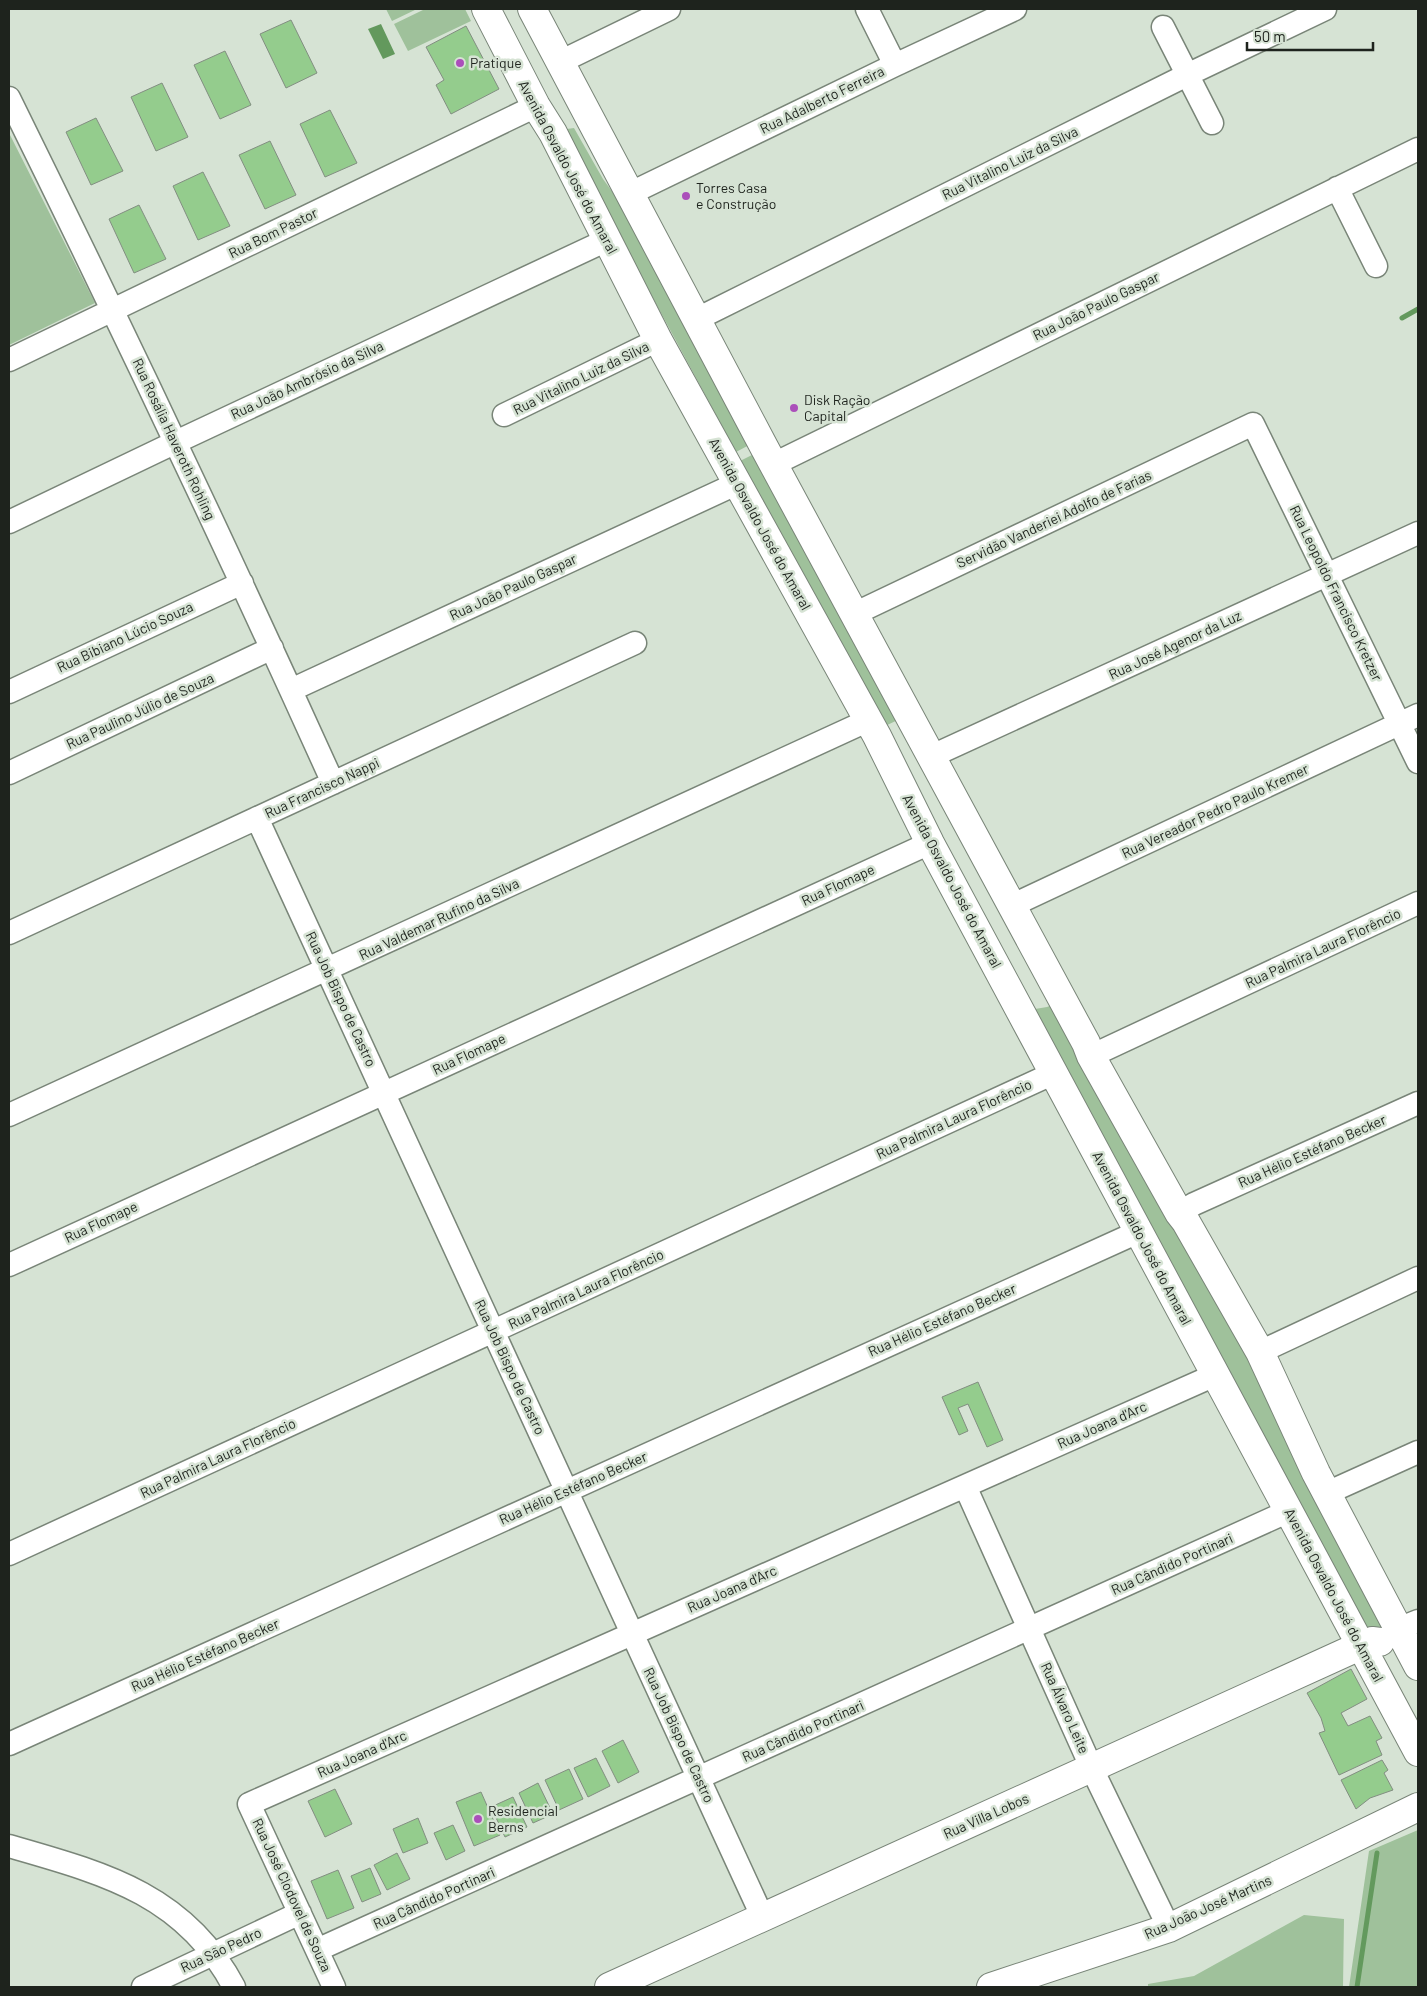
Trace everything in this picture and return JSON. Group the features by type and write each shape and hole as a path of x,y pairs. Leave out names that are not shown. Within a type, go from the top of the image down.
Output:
{"main road":[{"name":"Avenida Osvaldo José do Amaral","path":"486,9 536,106 553,133 658,340 868,720 930,843 1418,1752"},
{"path":"532,9 854,614 1086,1043 1091,1056 1260,1352 1327,1494 1411,1642"},
{"path":"536,106 555,101 570,105 585,125 604,162 619,184 629,194"},
{"path":"1007,985 1014,989 1030,990 1037,986 1047,974"},
{"name":"Rua Villa Lobos","path":"609,1987 1372,1641 1389,1644 1411,1642"},
{"name":"Rua João José Martins","path":"991,1987 1169,1928 1418,1808"}],"street":[{"path":"560,62 669,9"},
{"path":"867,9 895,65"},
{"name":"Rua Adalberto Ferreira","path":"629,194 1015,9"},
{"name":"Rua Vitalino Luiz da Silva","path":"697,319 1187,75 1325,9"},
{"path":"1163,27 1212,123"},
{"name":"Rua Rosália Haveroth Rohling","path":"9,98 176,442 333,783"},
{"name":"Rua Bom Pastor","path":"9,360 536,106"},
{"name":"Rua João Paulo Gaspar","path":"774,464 1418,149"},
{"path":"1337,188 1376,266"},
{"name":"Rua João Ambrósio da Silva","path":"9,522 607,240"},
{"name":"Rua Vitalino Luiz da Silva","path":"504,416 658,340"},
{"name":"Rua Leopoldo Francisco Kretzer","path":"1253,424 1327,575 1409,720 1418,762"},
{"name":"Servidão Vanderiei Adolfo de Farias","path":"854,614 1253,424"},
{"name":"Rua João Paulo Gaspar","path":"291,690 736,484"},
{"name":"Rua José Agenor da Luz","path":"932,756 1418,533"},
{"name":"Rua Bibiano Lúcio Souza","path":"9,692 242,583"},
{"name":"Rua Francisco Nappi","path":"9,933 635,643"},
{"name":"Rua Paulino Júlio de Souza","path":"9,773 272,648"},
{"name":"Rua Valdemar Rufino da Silva","path":"9,1115 328,970 868,720"},
{"name":"Rua Vereador Pedro Paulo Kremer","path":"1011,906 1409,720"},
{"name":"Rua Job Bispo de Castro","path":"258,818 762,1916"},
{"name":"Rua Flomape","path":"9,1265 930,843"},
{"name":"Rua Palmira Laura Florêncio","path":"1091,1056 1418,904"},
{"name":"Rua Palmira Laura Florêncio","path":"9,1554 1054,1073"},
{"name":"Rua Hélio Estéfano Becker","path":"1179,1213 1418,1103"},
{"name":"Rua Hélio Estéfano Becker","path":"9,1744 1138,1232"},
{"path":"1260,1352 1418,1278"},
{"name":"Rua Joana d'Arc","path":"249,1804 1215,1375"},
{"path":"1327,1494 1418,1452"},
{"name":"Rua Álvaro Leite","path":"965,1486 1092,1769 1169,1928"},
{"name":"Rua Cândido Portinari","path":"317,1950 1289,1511"},
{"name":"Rua José Clodovel de Souza","path":"249,1804 334,1987"},
{"path":"9,1846 84,1868 140,1892 181,1919 198,1934 214,1953 234,1987"},
{"name":"Rua São Pedro","path":"143,1987 300,1913"}],"shaded area":[{"path":"386,9 417,9 392,21"},
{"path":"425,9 465,9 471,21 408,51 394,24"},
{"path":"381,24 395,54 383,59 368,29"},
{"path":"574,128 603,179 640,230 753,443 736,452 565,135 567,129"},
{"path":"9,133 95,303 9,345"},
{"path":"758,452 902,718 883,727 738,462"},
{"path":"1057,1003 1401,1643 1369,1633 1035,1009"},
{"path":"1418,1830 1418,1987 1349,1987 1369,1851"},
{"path":"1304,1915 1344,1919 1343,1987 1148,1987 1148,1984 1194,1976"}],"building":[{"path":"291,20 317,73 286,88 260,34"},
{"name":"Pratique","path":"466,26 499,89 451,114 436,85 444,80 426,47"},
{"path":"225,51 251,105 220,119 194,65"},
{"path":"162,83 188,137 156,151 131,97"},
{"path":"330,110 357,163 325,177 300,124"},
{"path":"96,118 123,171 91,185 66,132"},
{"path":"270,141 296,195 265,209 239,155"},
{"path":"203,172 230,226 198,240 173,186"},
{"path":"139,205 166,259 134,273 109,219"},
{"path":"978,1382 1003,1440 987,1447 968,1404 958,1408 968,1431 959,1435 942,1397"},
{"path":"1351,1669 1367,1699 1341,1713 1348,1726 1370,1716 1382,1738 1376,1741 1382,1755 1339,1775 1319,1733 1325,1731 1321,1718 1307,1693"},
{"path":"623,1740 639,1772 618,1783 602,1751"},
{"path":"596,1758 610,1786 588,1797 574,1768"},
{"path":"1382,1760 1388,1770 1384,1773 1393,1790 1370,1798 1356,1809 1341,1780"},
{"path":"569,1769 583,1799 559,1810 545,1780"},
{"path":"538,1783 553,1814 533,1823 519,1793"},
{"path":"335,1789 352,1824 325,1837 308,1801"},
{"name":"Residencial Berns","path":"481,1792 500,1835 474,1846 456,1802"},
{"path":"513,1797 527,1827 505,1837 491,1807"},
{"path":"418,1818 428,1843 403,1853 393,1829"},
{"path":"453,1825 465,1851 446,1860 434,1833"},
{"path":"397,1853 410,1879 387,1890 374,1865"},
{"path":"370,1868 381,1894 362,1902 351,1876"},
{"path":"338,1870 354,1908 327,1919 311,1881"}],"waterway":[{"path":"1402,318 1418,309"},
{"path":"1357,1987 1377,1853"}],"place":[{"name":"Pratique","path":"460,63"},
{"name":"Torres Casa e Construção","path":"686,196"},
{"name":"Disk Ração Capital","path":"794,408"},
{"name":"Residencial Berns","path":"478,1819"}]}
